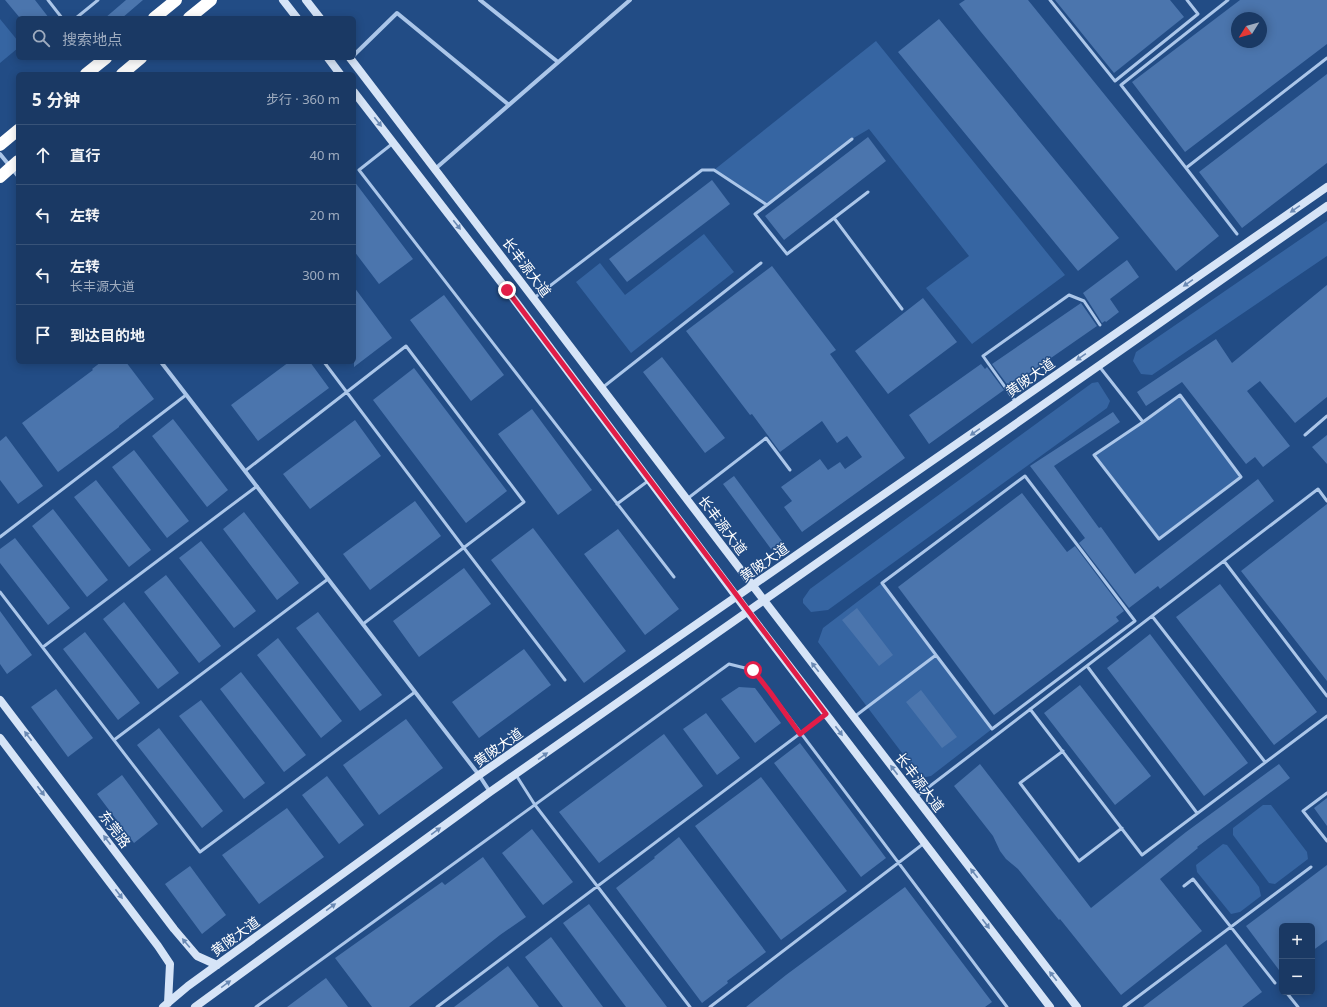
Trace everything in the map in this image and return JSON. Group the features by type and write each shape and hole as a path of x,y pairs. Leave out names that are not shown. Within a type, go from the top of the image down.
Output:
{"highway":[{"path":"156,16 176,0"},
{"path":"191,16 211,0"},
{"path":"88,72 99,60"},
{"path":"124,72 140,60"},
{"path":"0,145 16,132"},
{"path":"0,176 16,168"}],"street":[{"path":"283,0 295,16"},
{"path":"306,0 318,16"},
{"path":"480,0 558,62"},
{"path":"435,169 630,0"},
{"path":"356,53 397,12 508,105"},
{"path":"330,60 338,72"},
{"name":"长丰源大道","path":"353,60 687,500 1076,1007"},
{"name":"长丰源大道","path":"356,95 507,290 748,612 1048,1006"},
{"path":"0,154 16,168"},
{"name":"黄陂大道","path":"165,1005 188,986 479,775 738,597 1327,187"},
{"path":"195,1007 490,792 1327,206"},
{"path":"163,364 479,775 490,792"},
{"name":"东莞路","path":"0,700 174,929 197,956 217,965"},
{"path":"0,738 158,946 170,964 165,1005"}],"lane":[{"path":"48,0 60,16"},
{"path":"78,16 98,0"},
{"path":"1050,0 1114,80 1198,14 1187,0"},
{"path":"1228,0 1121,85 1237,234"},
{"path":"1186,168 1327,58"},
{"path":"852,139 755,214 787,254 868,192"},
{"path":"394,143 359,170 674,576"},
{"path":"534,298 702,170 714,170 767,205"},
{"path":"834,218 902,309"},
{"path":"602,388 761,263"},
{"path":"1016,403 983,356 1069,295 1084,301 1100,325"},
{"path":"245,471 406,346 524,502 363,624"},
{"path":"326,364 565,680"},
{"path":"1099,366 1143,422"},
{"path":"0,537 186,395"},
{"path":"1180,395 1242,477 1159,539 1094,456 1143,422 1180,395"},
{"path":"1305,435 1327,416"},
{"path":"687,500 766,438 790,470"},
{"path":"1025,476 1135,621 992,728 936,655 882,583 1025,476"},
{"path":"617,504 650,480"},
{"path":"43,647 257,486"},
{"path":"915,797 1318,489 1327,501"},
{"path":"1224,561 1327,696"},
{"path":"114,740 328,579"},
{"path":"0,592 200,852 415,692"},
{"path":"1152,616 1265,762"},
{"path":"854,717 936,655"},
{"path":"256,1007 729,664 753,670 1007,1007"},
{"path":"1087,666 1197,814"},
{"path":"1030,709 1142,855 1327,716"},
{"path":"437,1007 826,714"},
{"path":"1063,751 1020,783 1079,861 1122,828"},
{"path":"516,774 535,805 690,1007"},
{"path":"1327,793 1303,811 1327,841"},
{"path":"710,1007 925,843"},
{"path":"1124,1007 1311,867"},
{"path":"1184,886 1193,879 1274,984"},
{"path":"1288,995 1298,1007"}],"shaded area":[{"path":"0,19 16,39 16,50 0,63"},
{"path":"876,41 1065,275 972,344 926,288 969,256 869,129 852,139 767,205 714,170"},
{"path":"1327,221 1327,256 1152,375 1141,374 1133,361 1136,352"},
{"path":"704,234 734,272 631,353 576,282 600,263 625,295"},
{"path":"1098,382 1110,401 1107,408 828,610 811,612 803,603 803,599 810,589 1092,383"},
{"path":"1180,395 1241,477 1159,539 1094,455"},
{"path":"882,583 992,729 931,776 921,778 818,642 823,628"},
{"path":"1263,805 1271,805 1307,852 1308,859 1275,884 1269,883 1233,835 1233,828"},
{"path":"1223,844 1227,845 1259,887 1261,896 1240,912 1231,914 1197,872 1196,865"}],"building":[{"path":"5,0 35,0 47,16 18,16"},
{"path":"126,0 143,0 124,16 107,16"},
{"path":"965,0 1028,0 1219,236 1176,271 959,4"},
{"path":"1055,0 1170,0 1184,17 1114,73"},
{"path":"1240,0 1327,0 1327,44 1185,152 1132,82"},
{"path":"939,19 1119,238 1078,271 898,52"},
{"path":"1327,74 1327,163 1242,228 1199,172"},
{"path":"868,137 886,161 784,240 765,216"},
{"path":"712,180 730,204 627,282 609,259"},
{"path":"356,184 413,259 379,284 356,254"},
{"path":"1127,260 1139,277 1110,299 1119,312 1106,322 1105,321 1102,323 1083,293"},
{"path":"772,266 836,350 830,354 905,458 802,532 784,507 792,501 781,487 820,459 828,470 840,462 845,469 862,457 847,436 837,443 822,421 780,452 752,414 750,415 686,331"},
{"path":"1327,285 1327,397 1295,423 1260,381 1247,391 1290,446 1263,467 1255,457 1246,464 1182,382 1146,406 1137,392 1216,339 1232,363"},
{"path":"356,290 392,338 354,367 354,364 356,364"},
{"path":"444,295 504,375 471,401 410,320"},
{"path":"923,298 957,342 888,394 855,351"},
{"path":"1081,303 1097,326 1009,387 992,364"},
{"path":"662,357 725,438 705,453 643,372"},
{"path":"98,364 128,364 154,399 58,472 22,423 93,370 92,369"},
{"path":"286,364 311,364 329,388 258,441 231,405"},
{"path":"981,364 985,369 987,367 1004,390 929,444 909,415"},
{"path":"414,368 507,491 466,523 373,400"},
{"path":"532,409 592,490 558,515 498,434"},
{"path":"1113,412 1120,422 1054,466 1135,574 1258,479 1274,501 1160,589 1158,586 1129,608 1079,543 1085,538 1030,466"},
{"path":"173,419 228,490 207,507 152,436"},
{"path":"355,420 381,456 310,509 283,474"},
{"path":"1327,435 1327,464 1312,447"},
{"path":"6,436 43,486 18,504 0,480 0,441"},
{"path":"134,450 189,521 167,538 112,467"},
{"path":"734,476 782,541 771,549 723,484"},
{"path":"96,480 151,550 129,567 74,497"},
{"path":"1022,493 1067,552 1075,546 1124,611 1116,617 1119,621 994,715 898,587"},
{"path":"415,501 441,536 370,590 343,554"},
{"path":"1327,504 1327,681 1241,571"},
{"path":"53,509 108,580 87,597 32,526"},
{"path":"244,512 299,583 277,600 223,529"},
{"path":"533,528 626,651 584,683 491,560"},
{"path":"618,529 679,609 645,635 584,554"},
{"path":"15,538 70,608 48,625 0,563 0,549"},
{"path":"201,541 256,611 234,628 179,558"},
{"path":"464,568 491,604 419,657 393,621"},
{"path":"166,575 221,646 199,663 144,592"},
{"path":"1220,584 1317,712 1274,745 1176,617"},
{"path":"124,602 179,673 158,689 103,619"},
{"path":"857,608 893,655 879,666 842,620"},
{"path":"0,611 32,655 7,674 0,664"},
{"path":"318,612 382,695 360,711 296,628"},
{"path":"85,632 140,703 118,720 63,649"},
{"path":"1150,634 1248,763 1204,796 1107,668"},
{"path":"278,638 342,721 321,738 257,655"},
{"path":"524,649 551,685 479,738 452,702"},
{"path":"241,672 306,755 284,772 220,689"},
{"path":"1080,685 1151,776 1115,805 1044,713"},
{"path":"739,687 755,688 781,723 755,743 721,699"},
{"path":"56,689 93,738 68,757 31,707"},
{"path":"921,690 957,737 942,748 906,702"},
{"path":"201,700 265,783 244,799 179,716"},
{"path":"706,713 740,758 717,775 683,729"},
{"path":"406,719 443,768 379,815 343,765"},
{"path":"159,728 223,811 202,828 137,745"},
{"path":"664,734 703,786 599,863 559,812"},
{"path":"800,743 886,858 861,877 774,763"},
{"path":"980,764 1091,908 1186,832 1279,764 1290,778 1197,847 1198,848 1160,879 1202,931 1121,995 1018,869 1006,859 1000,851 993,836 954,786"},
{"path":"122,775 158,824 134,843 97,794"},
{"path":"327,776 364,825 339,844 302,795"},
{"path":"761,777 847,891 781,940 695,826"},
{"path":"1327,798 1327,826 1314,808"},
{"path":"287,808 324,857 259,904 222,855"},
{"path":"532,829 573,882 543,905 502,853"},
{"path":"679,837 766,952 727,981 728,983 702,1003 616,888 655,858 654,857"},
{"path":"483,857 526,917 500,935 409,1007 372,1007 335,958 442,882 445,885"},
{"path":"1327,865 1327,940 1315,949 1315,923 1279,923 1279,970 1246,926"},
{"path":"190,866 226,915 202,934 165,884"},
{"path":"905,887 992,1002 985,1007 746,1007 786,975"},
{"path":"589,904 667,1007 626,1007 563,923"},
{"path":"551,937 603,1007 563,1007 525,957"},
{"path":"1226,944 1262,992 1242,1007 1143,1007"},
{"path":"508,966 539,1007 454,1007 470,995"},
{"path":"326,978 348,1007 287,1007"}],"route":[{"path":"507,290 826,714 800,734 753,670"}]}
